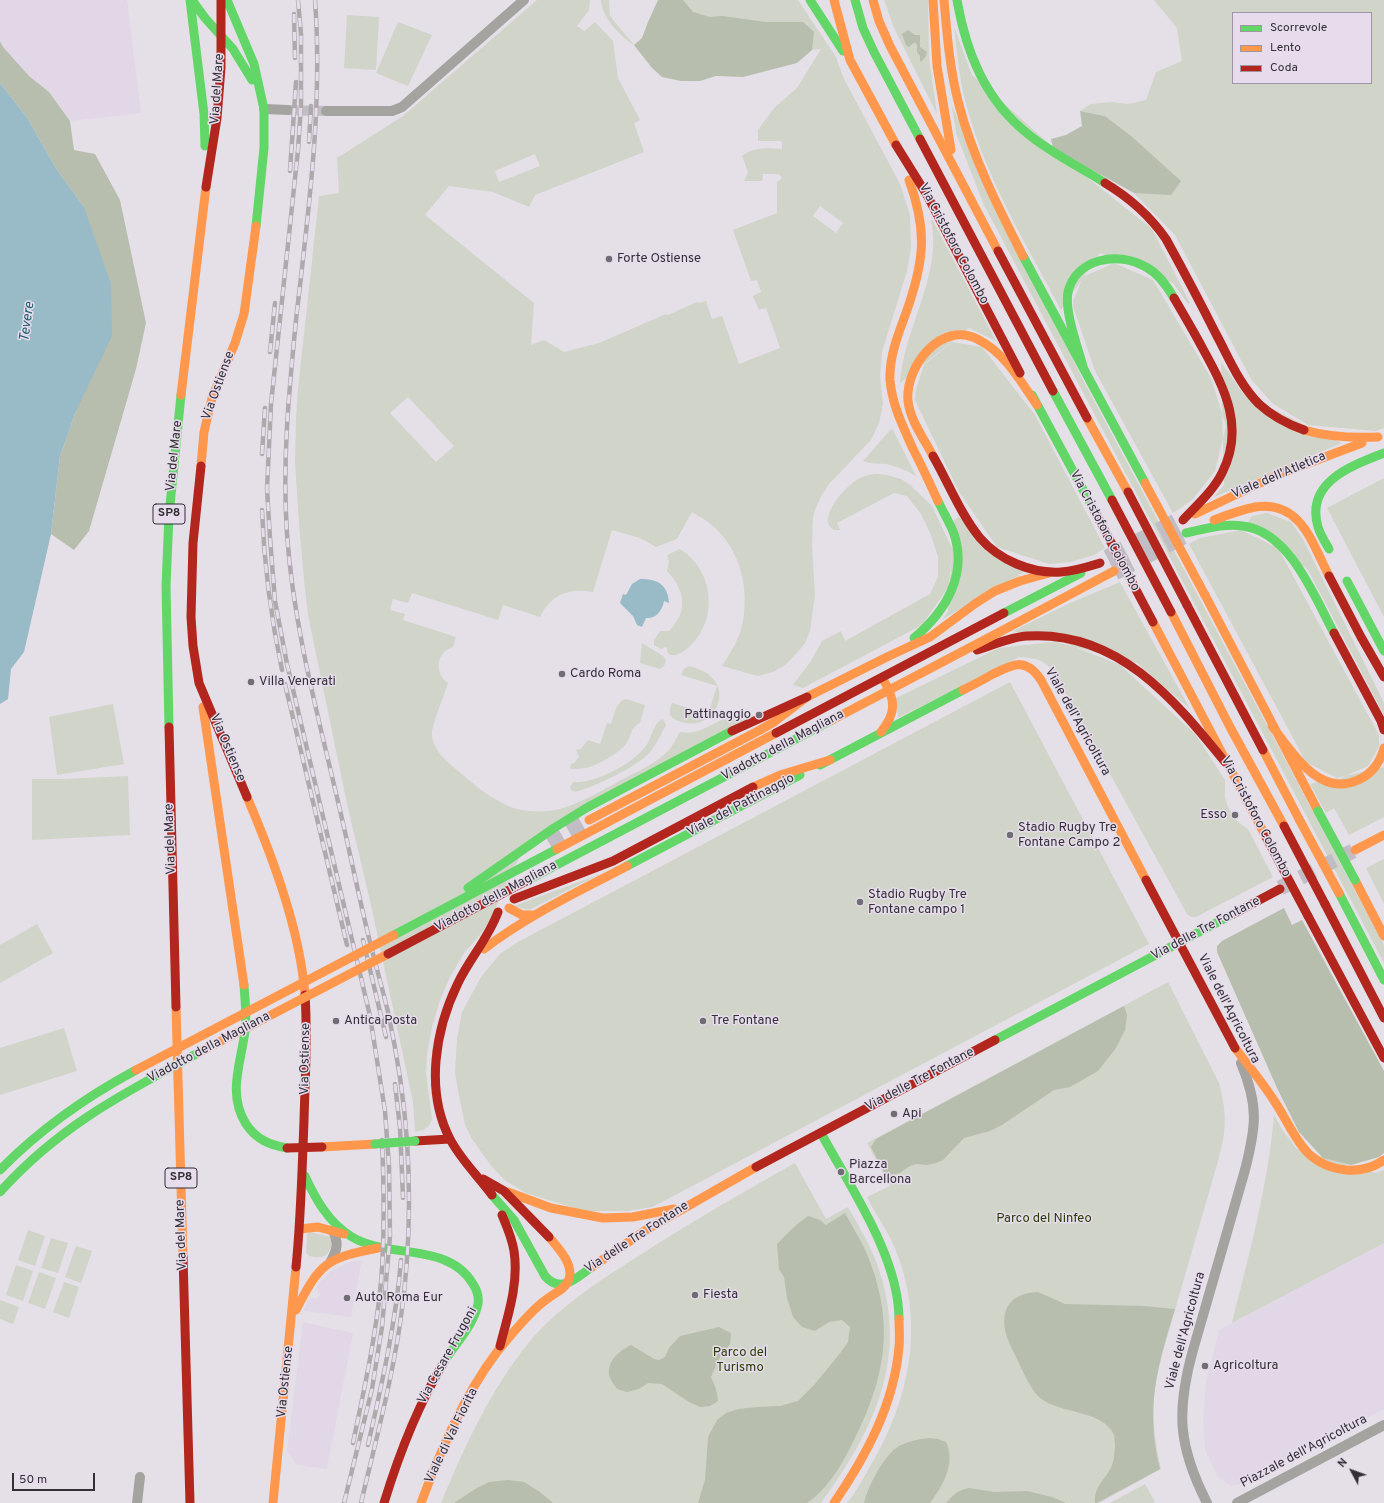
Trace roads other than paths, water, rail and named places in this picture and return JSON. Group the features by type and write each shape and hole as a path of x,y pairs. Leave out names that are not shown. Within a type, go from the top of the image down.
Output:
{"main road":[{"path":"191,0 200,14 234,50 245,67 263,104"},
{"name":"Via del Mare","path":"191,0 204,114 207,177"},
{"name":"Via Ostiense","path":"227,0 253,59 263,104 264,143 246,304 239,333 208,410 202,448 191,580 191,628 200,683 260,828 280,885 299,951 304,985 306,1023 303,1171 300,1229 273,1503"},
{"path":"810,0 850,60"},
{"name":"Via Cristoforo Colombo","path":"834,0 850,60 890,136 927,195 1153,622 1225,762 1357,1009 1383,1053"},
{"name":"Via Cristoforo Colombo","path":"855,0 874,52 1052,390 1112,500 1384,1018"},
{"path":"873,0 890,46 1068,383 1128,492 1383,978"},
{"path":"933,0 937,66 946,125 955,169"},
{"path":"944,0 955,88 974,153 990,191 1384,936"},
{"path":"957,0 968,50 979,75 993,97 1014,122 1033,138 1123,194 1135,203 1151,219 1166,239 1240,380 1253,398 1279,419 1307,432 1346,438 1381,436"},
{"path":"200,14 210,15 215,13 221,4"},
{"name":"Via del Mare","path":"190,1503 167,683 166,586 172,481 207,177 215,131 221,68 221,4"},
{"path":"221,68 229,63 235,62 238,62 245,67"},
{"path":"889,656 921,633 937,616 953,589 959,557 954,533 899,418 891,389 891,358 919,272 923,240 917,198 890,136"},
{"name":"Viale dell'Atletica","path":"1084,370 1068,305 1068,294 1071,284 1085,267 1094,262 1108,258 1128,259 1145,266 1156,274 1168,289 1196,337 1229,401 1232,421 1229,452 1223,469 1213,487 1180,522 1257,483 1307,462 1381,436"},
{"path":"1037,405 1008,364 998,353 978,338 964,335 944,338 926,352 912,375 908,396 912,413 940,469 968,520 981,538 996,552 1012,561 1029,568 1056,572"},
{"path":"1335,559 1321,533 1318,524 1317,510 1321,492 1329,480 1340,472 1384,452"},
{"name":"Viale dell'Atletica","path":"1345,460 1384,452"},
{"name":"Viale dell'Atletica","path":"1291,480 1316,470"},
{"name":"Viale dell'Atletica","path":"1274,487 1184,534 1224,525 1240,525 1260,530 1282,544 1290,553 1300,570 1384,730"},
{"path":"1205,523 1239,512 1265,506 1282,509 1293,515 1311,540 1372,658 1384,677"},
{"name":"Viadotto della Magliana","path":"0,1170 14,1155 42,1130 97,1091 1104,561 1056,572"},
{"name":"Viadotto della Magliana","path":"0,1192 47,1145 71,1126 107,1102 141,1083 462,916 1114,571"},
{"path":"432,914 572,817 725,734 807,697 930,637 976,602 995,591 1020,581 1056,572"},
{"path":"1342,573 1384,651"},
{"path":"947,660 997,643 1021,637 1046,636 1080,641 1100,649 1128,664 1149,678 1192,720 1225,762"},
{"name":"Viale dell'Agricoltura","path":"1011,665 1019,663 1025,664 1037,673 1235,1048"},
{"path":"870,665 886,683 893,707 890,720 879,734"},
{"name":"Viale del Pattinaggio","path":"476,955 506,932 534,915 1011,665"},
{"path":"200,683 244,981 246,1025 236,1079 236,1101 241,1116 257,1136 268,1143 287,1148 375,1144 450,1138"},
{"path":"589,820 765,728 807,697"},
{"path":"1272,726 1309,771 1316,778 1328,783 1341,785 1353,783 1362,778 1376,767 1384,748"},
{"path":"1230,727 1233,775"},
{"path":"462,916 505,902 613,861 753,787 780,775 830,760"},
{"path":"1355,850 1384,835"},
{"name":"Via delle Tre Fontane","path":"450,1138 465,1162 519,1228 548,1279 556,1285 567,1284 610,1253 684,1207 821,1132 1280,889"},
{"path":"508,908 522,915 534,915"},
{"name":"Viale del Pattinaggio","path":"450,1138 442,1119 437,1097 435,1071 437,1049 452,998 465,970 492,928 498,912"},
{"path":"1357,1009 1367,986"},
{"path":"1235,1048 1278,1106 1299,1143 1315,1159 1329,1166 1344,1170 1371,1168 1384,1160"},
{"path":"821,1132 881,1245 891,1273 899,1311 900,1343 895,1375 883,1414 862,1459 848,1484 834,1503"},
{"path":"303,1171 316,1200 345,1234"},
{"name":"Via delle Tre Fontane","path":"478,1176 503,1190 561,1252 570,1268 567,1284"},
{"path":"503,1190 551,1208 603,1218 633,1217 684,1207"},
{"path":"495,1200 512,1240 516,1268 514,1290 499,1351"},
{"path":"300,1229 318,1227 345,1234 380,1248"},
{"path":"292,1316 312,1281 331,1261 351,1254 380,1248"},
{"name":"Via Cesare Frugoni","path":"380,1248 431,1255 451,1263 464,1272 470,1279 478,1302 473,1316 444,1363 415,1418 400,1452 384,1503"},
{"name":"Viale di Val Fiorita","path":"421,1503 440,1455 475,1386 511,1336 535,1310 567,1284"}],"street":[{"path":"326,111 392,111 402,107 524,0"},
{"path":"263,104 288,110"},
{"name":"Viale dell'Agricoltura","path":"1207,1503 1193,1473 1186,1449 1183,1432 1182,1405 1188,1365 1252,1142 1254,1116 1252,1095 1235,1048"},
{"path":"331,1261 337,1246 337,1239 333,1231"},
{"name":"Piazzale dell'Agricoltura","path":"1237,1503 1384,1425"},
{"path":"137,1503 140,1477"}],"water":[{"name":"Tevere","path":"0,83 26,116 57,170 84,207 111,284 112,336 76,411 60,456 51,534 24,652 11,669 8,699 0,704"},
{"path":"640,579 652,580 664,587 669,603 664,601 658,614 650,618 646,618 642,627 637,625 633,616 620,603 623,594 626,595 632,584"}],"tunnel":[{"path":"288,110 326,111"},
{"path":"1108,559 1176,523"},
{"path":"1114,571 1183,535"},
{"path":"549,843 589,820"},
{"path":"1280,888 1353,851"}],"railway":[{"path":"298,0 301,34 301,105 298,150 271,404 267,489 270,538 275,601 287,664 370,1016 385,1111 389,1166 390,1236 382,1327 372,1389 344,1503"},
{"path":"315,0 317,40 316,120 289,400 285,480 287,534 294,599 306,662 391,1028 402,1092 406,1125 408,1164 409,1209 407,1256 400,1324 387,1391 361,1503"},
{"path":"294,14 295,58"},
{"path":"290,171 296,82"},
{"path":"309,142 311,106"},
{"path":"270,352 275,303"},
{"path":"262,454 265,408"},
{"path":"262,510 264,550 269,591 282,670"},
{"path":"285,684 347,945"},
{"path":"363,940 386,1037"},
{"path":"395,1084 400,1128 403,1198"},
{"path":"353,1443 373,1343 381,1282 384,1211 382,1140"},
{"path":"368,1445 392,1329 401,1260"}],"place":[{"name":"Forte Ostiense","path":"609,259"},
{"name":"Cardo Roma","path":"562,674"},
{"name":"Villa Venerati","path":"251,682"},
{"name":"Pattinaggio","path":"759,715"},
{"name":"Esso","path":"1235,815"},
{"name":"Stadio Rugby Tre Fontane Campo 2","path":"1010,835"},
{"name":"Stadio Rugby Tre Fontane campo 1","path":"860,902"},
{"name":"Antica Posta","path":"336,1021"},
{"name":"Tre Fontane","path":"703,1021"},
{"name":"Api","path":"894,1114"},
{"name":"Piazza Barcellona","path":"841,1172"},
{"name":"Fiesta","path":"695,1295"},
{"name":"Auto Roma Eur","path":"347,1298"},
{"name":"Agricoltura","path":"1205,1366"}],"park label":[{"name":"Parco del Ninfeo","path":"1044,1219"},
{"name":"Parco del Turismo","path":"740,1360"}]}
